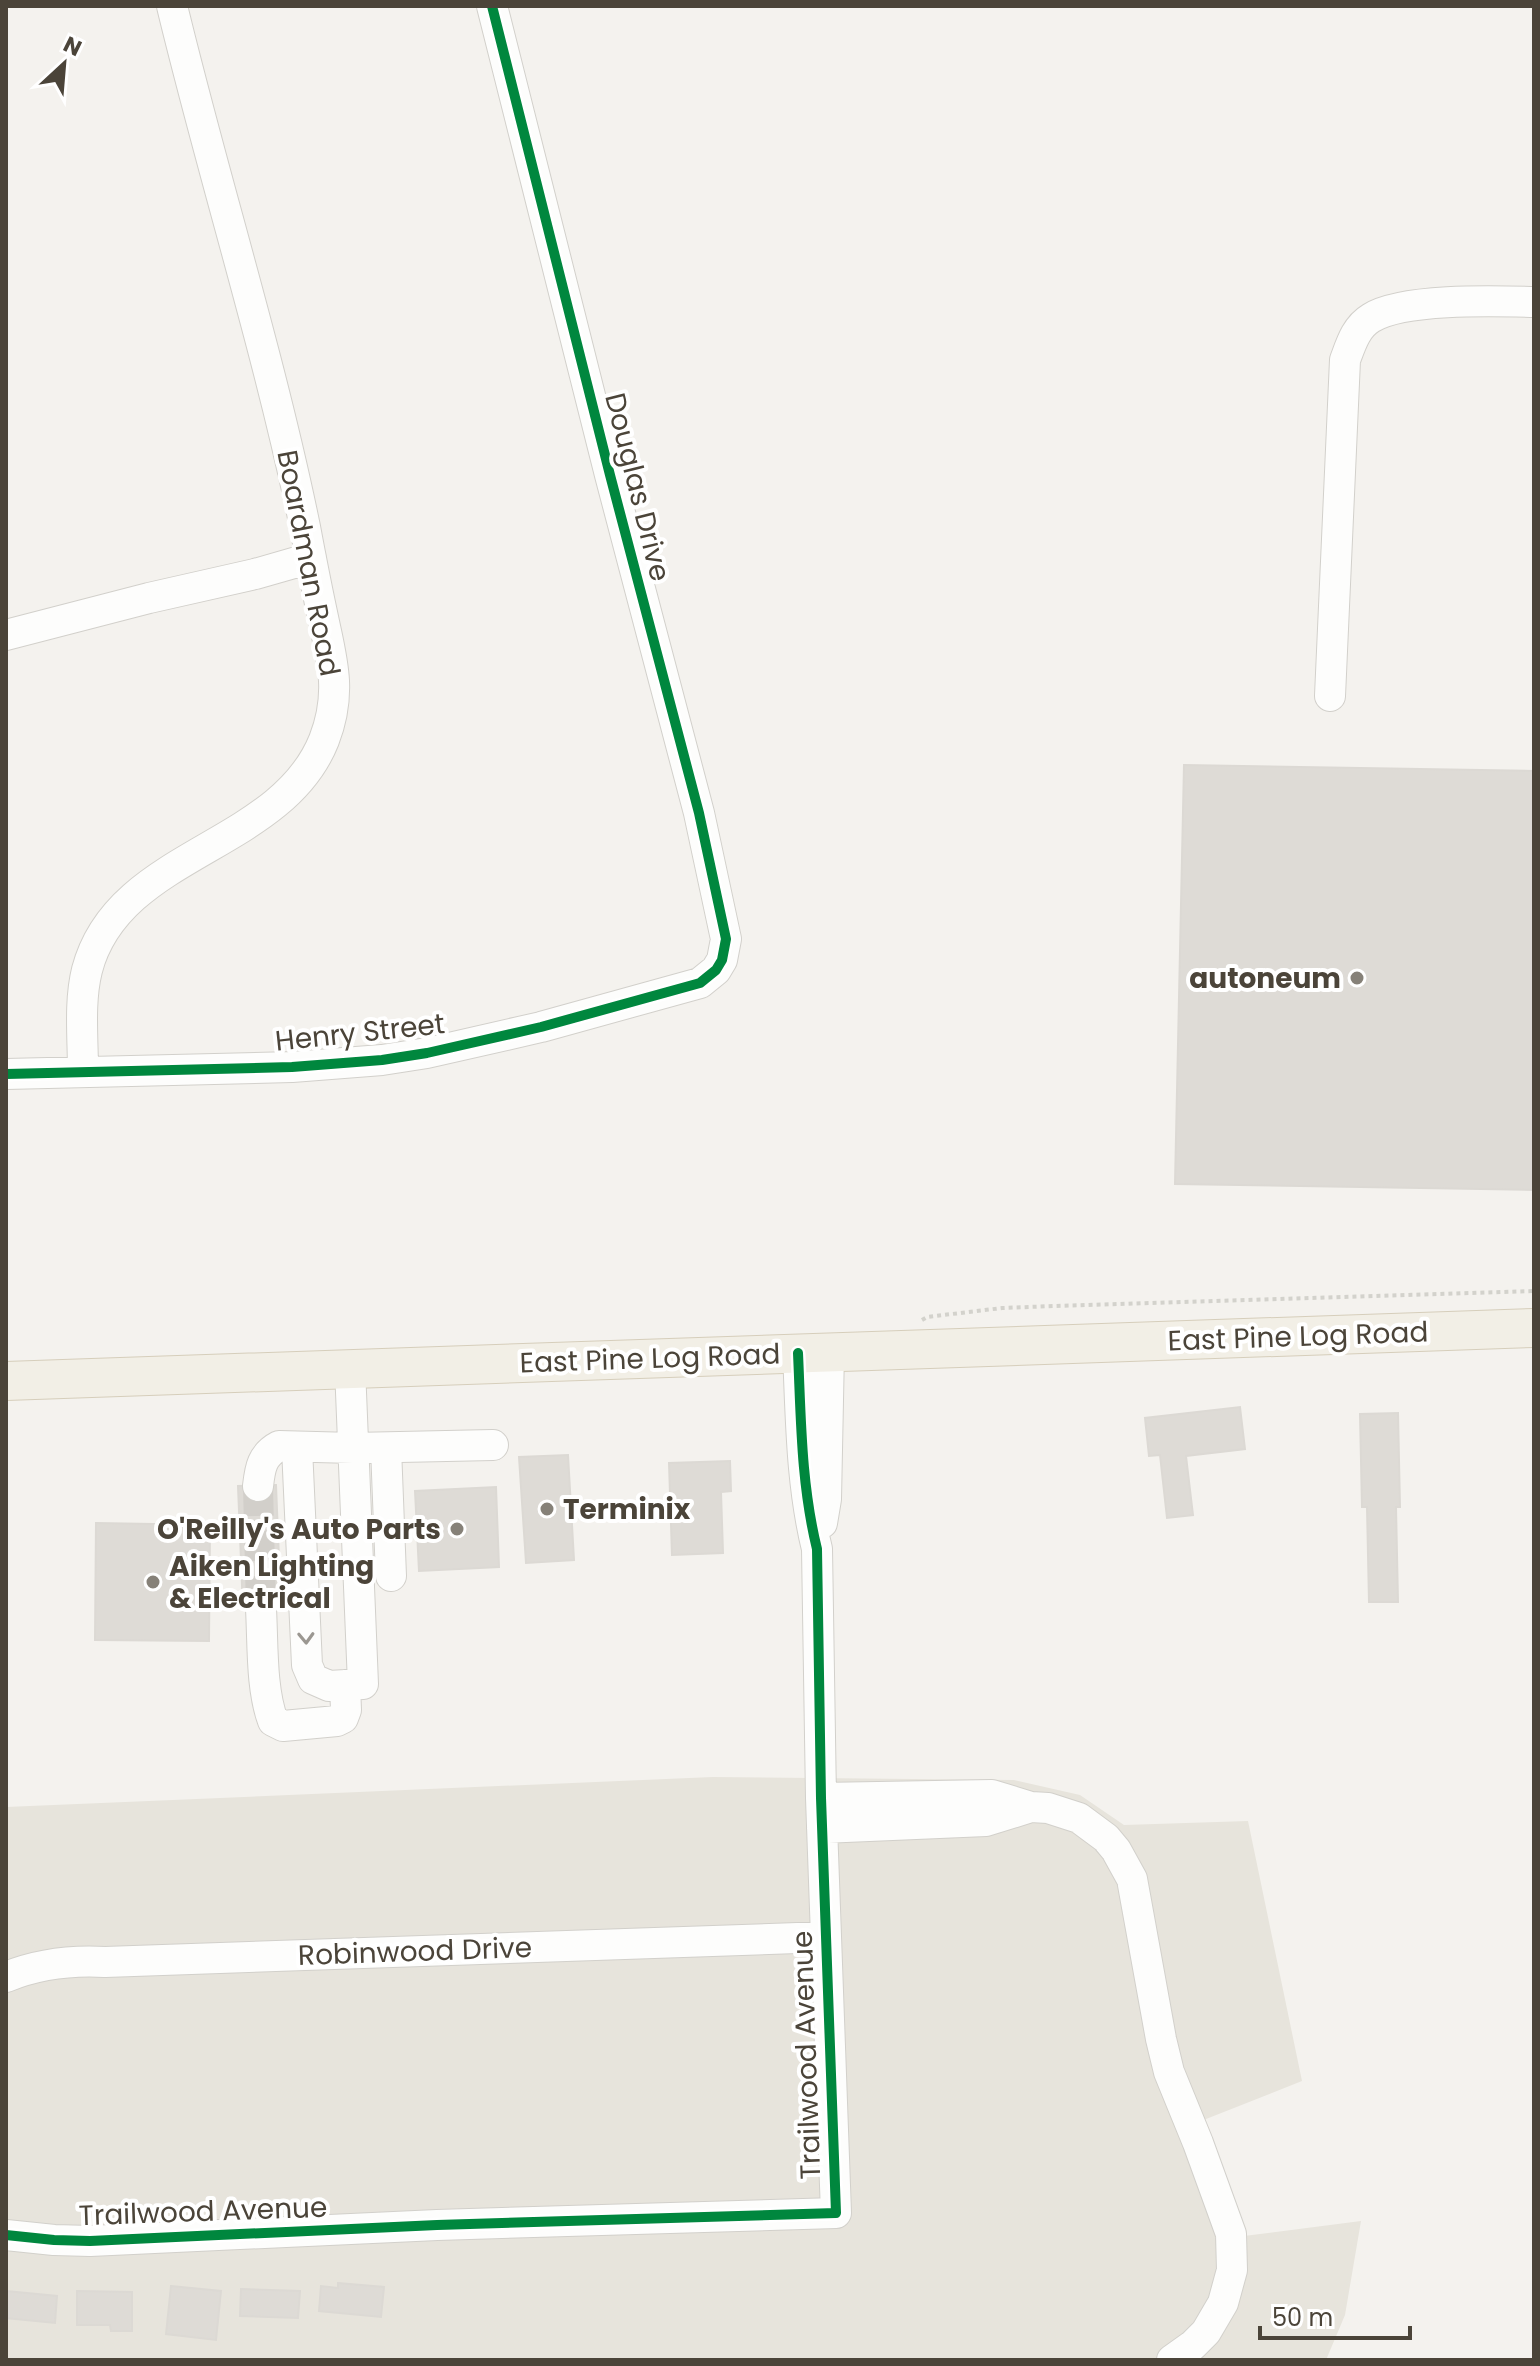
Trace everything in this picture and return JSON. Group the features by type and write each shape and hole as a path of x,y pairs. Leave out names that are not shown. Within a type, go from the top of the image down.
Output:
{"main road":[{"name":"East Pine Log Road","path":"6,1381 1534,1328"}],"street":[{"name":"Boardman Road","path":"83,1072 82,992 95,949 115,917 143,890 181,863 279,803 306,774 330,720 334,681 296,487 172,6"},
{"name":"Douglas Drive","path":"492,6 699,813 726,939 722,960 709,977"},
{"path":"1330,696 1345,360 1353,337 1370,319 1395,308 1484,301 1534,302"},
{"path":"6,635 311,558"},
{"name":"Henry Street","path":"6,1074 292,1067 382,1060 541,1027 700,983 709,977"},
{"name":"Trailwood Avenue","path":"6,2235 90,2241 836,2213 821,1798 817,1549 826,1499 814,1352"},
{"path":"297,1448 307,1665 313,1679 329,1686 363,1684 350,1368"},
{"path":"258,1486 261,1466 269,1451 279,1446 386,1448 493,1445"},
{"path":"386,1448 391,1576"},
{"path":"261,1609 267,1697 273,1721 283,1726 343,1718 346,1710 345,1685"},
{"path":"821,1798 992,1795 1079,1818 1106,1838 1125,1864 1136,1896 1169,2072 1231,2234 1232,2270 1223,2303 1206,2332 1172,2360"},
{"path":"822,1828 986,1821 1031,1807"},
{"name":"Robinwood Drive","path":"6,1977 40,1966 83,1961 826,1937"}],"path":[{"path":"916,1324 927,1317 1002,1308 1534,1291"}],"shaded area":[{"path":"713,1777 1014,1780 1080,1795 1124,1825 1248,1821 1302,2081 1201,2121 1244,2236 1361,2221 1345,2315 1326,2360 6,2360 6,1807"}],"building":[{"name":"autoneum","path":"1184,765 1534,771 1534,1190 1175,1184"},
{"path":"1240,1407 1245,1449 1186,1456 1193,1515 1167,1518 1160,1455 1149,1456 1145,1418"},
{"path":"1398,1413 1398,1602 1369,1602 1367,1507 1362,1507 1360,1414"},
{"name":"Terminix","path":"568,1455 574,1560 526,1563 519,1457"},
{"path":"730,1461 731,1491 721,1492 723,1553 672,1555 669,1463"},
{"path":"276,1485 281,1608 243,1610 238,1486"},
{"name":"O'Reilly's Auto Parts","path":"496,1487 499,1567 419,1571 415,1491"},
{"name":"Aiken Lighting & Electrical","path":"96,1523 210,1525 209,1641 95,1640"},
{"path":"338,2283 384,2287 381,2317 319,2311 321,2286 338,2288"},
{"path":"171,2286 221,2291 216,2340 166,2334"},
{"path":"241,2289 300,2291 298,2318 240,2316"},
{"path":"6,2291 57,2296 55,2323 6,2318"},
{"path":"77,2291 132,2292 132,2331 111,2331 110,2325 77,2325"}],"tunnel":[{"path":"258,1486 261,1609"}],"cycle path":[{"path":"6,1074 292,1067 427,1053 541,1027 700,983 716,970 722,960 726,939 699,813 492,6"},
{"path":"6,2235 90,2241 437,2225 836,2213 821,1798 817,1549 805,1476 798,1353"}],"place":[{"name":"autoneum","path":"1357,978"},
{"name":"Terminix","path":"547,1509"},
{"name":"O'Reilly's Auto Parts","path":"457,1529"},
{"name":"Aiken Lighting & Electrical","path":"153,1582"}]}
